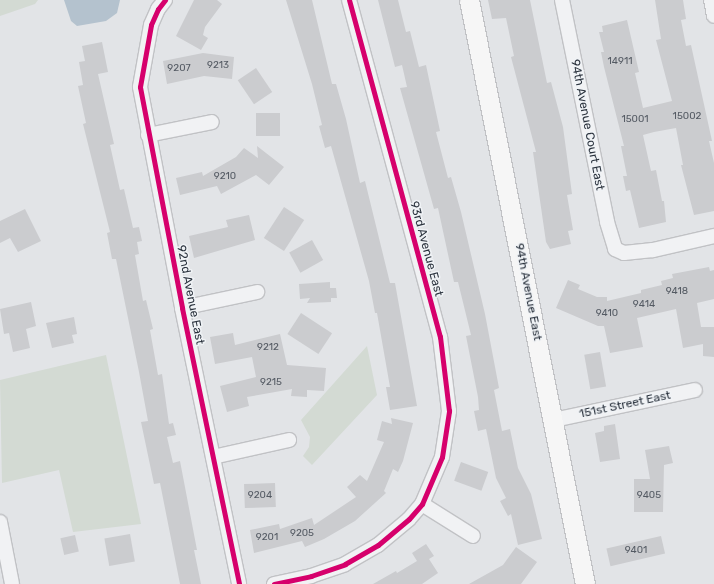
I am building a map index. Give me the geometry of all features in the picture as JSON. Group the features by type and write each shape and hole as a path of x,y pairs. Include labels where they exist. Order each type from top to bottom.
{"main road":[{"name":"94th Avenue East","path":"469,0 554,420 585,584"}],"street":[{"name":"93rd Avenue East","path":"349,0 440,337 448,411 442,457 422,504"},
{"name":"94th Avenue Court East","path":"562,0 607,222 615,249 624,253 653,250 697,242 714,236"},
{"path":"711,0 714,16"},
{"name":"92nd Avenue East","path":"161,5 151,26 140,87 182,308 239,584"},
{"path":"148,135 212,122"},
{"path":"182,308 257,292"},
{"name":"151st Street East","path":"554,420 695,390"},
{"path":"213,457 289,440"},
{"path":"274,584 328,571 361,556 394,533 422,504 473,536"},
{"path":"0,522 12,584"}],"shaded area":[{"path":"0,0 38,0 35,4 0,16"},
{"path":"367,346 377,395 312,465 303,456 309,447 310,437 301,420"},
{"path":"106,355 141,524 73,532 59,470 2,483 0,380"}],"water":[{"path":"64,0 120,0 117,13 106,21 77,26 71,21"}],"building":[{"path":"194,0 217,0 222,4 205,27 203,35 208,38 201,50 176,36"},
{"path":"286,0 312,0 332,84 336,84 346,119 360,183 365,181 390,283 395,283 417,406 390,410 386,387 390,387 377,313 375,313 369,281 331,146 325,148 319,126 322,125 312,84"},
{"path":"378,0 398,0 406,32 410,31 419,67 426,65 440,131 436,132 448,178 451,177 461,212 485,314 499,388 494,390 502,431 510,429 518,468 531,494 542,539 518,545 511,514 508,516 500,501 506,498 496,478 486,429 478,431 474,411 479,410 478,397 466,336 471,335 458,282 454,282 438,208 434,209 400,88 407,87 402,65 395,67"},
{"path":"488,0 530,0 547,83 551,82 563,127 572,194 567,195 573,230 568,231 571,244 550,249 546,242 533,152 536,152 511,57 514,56 506,18 492,19"},
{"path":"655,0 683,0 686,19 681,20 686,46 691,45 712,141 709,141 714,163 714,211 694,215 681,165 683,165 676,128 654,132 643,135 651,171 656,170 662,201 664,201 666,222 639,228 630,190 626,191 623,176 627,176 621,146 624,146 604,67 601,52 604,52 599,32 603,32 602,26 627,20 639,72 635,73 643,108 672,101 656,40 661,39"},
{"path":"102,42 108,72 98,74 114,144 110,145 120,190 124,189 133,228 139,227 142,241 137,242 139,254 135,255 143,301 146,300 153,329 150,330 158,375 162,374 169,424 173,423 176,435 167,437 173,463 180,461 197,550 194,550 201,584 180,584 160,483 154,484 141,422 148,421 139,372 116,259 112,259 107,233 110,232 83,124 86,123 78,86 83,85 79,62 85,61 82,46"},
{"path":"203,53 234,57 232,79 204,76 167,84 163,61"},
{"path":"256,68 272,92 254,104 238,80"},
{"path":"256,113 280,113 280,136 256,136"},
{"path":"257,146 284,167 269,185 256,175 221,194 217,186 180,195 176,178 202,172 203,176 236,157 244,148 258,158"},
{"path":"284,207 304,220 284,251 264,238"},
{"path":"25,209 41,241 18,252 10,238 0,243 0,221"},
{"path":"249,215 255,240 194,258 189,236 228,227 226,220"},
{"path":"312,240 323,260 300,273 289,253"},
{"path":"709,267 710,271 714,270 714,299 697,303 701,327 714,327 714,357 703,356 703,344 683,348 676,309 637,318 643,347 610,353 604,326 598,326 556,308 568,280 580,285 578,289 597,297 607,297 607,301 641,293 641,290 662,285 661,281 673,278 672,274"},
{"path":"330,282 330,288 336,288 337,298 331,298 331,302 307,303 310,298 300,299 299,284"},
{"path":"31,302 36,326 26,329 30,348 13,352 9,333 4,334 0,309"},
{"path":"301,313 332,333 318,354 287,334"},
{"path":"74,317 77,334 72,335 74,343 52,348 46,323"},
{"path":"233,333 235,345 280,334 287,365 326,368 324,391 307,390 307,397 291,396 292,389 247,397 249,406 227,412 220,386 256,377 252,357 215,364 210,337"},
{"path":"600,352 606,386 590,389 584,355"},
{"path":"391,418 413,423 403,461 398,472 393,469 384,491 386,493 355,521 324,539 305,547 302,541 254,553 250,530 279,524 280,529 312,518 314,525 356,497 347,487 360,475 367,481 384,442 377,440 382,421 392,424"},
{"path":"615,424 620,459 600,462 595,433 604,431 604,426"},
{"path":"669,446 673,463 664,465 663,512 634,512 634,479 650,479 645,450"},
{"path":"461,462 488,472 481,491 454,481"},
{"path":"275,483 276,507 245,508 244,484"},
{"path":"130,534 135,562 109,566 104,539"},
{"path":"75,535 79,552 64,555 60,538"},
{"path":"661,536 665,554 610,566 606,549"},
{"path":"426,544 434,556 429,559 438,573 422,584 373,584 396,571 397,573 417,561 412,553"},
{"path":"516,547 537,562 521,584 469,584 503,565"}],"cycle path":[{"path":"165,0 158,9 151,25 140,87 182,308 239,584"},
{"path":"274,584 311,576 345,564 378,545 409,519 422,504 442,457 449,411 440,337 349,0"}]}
